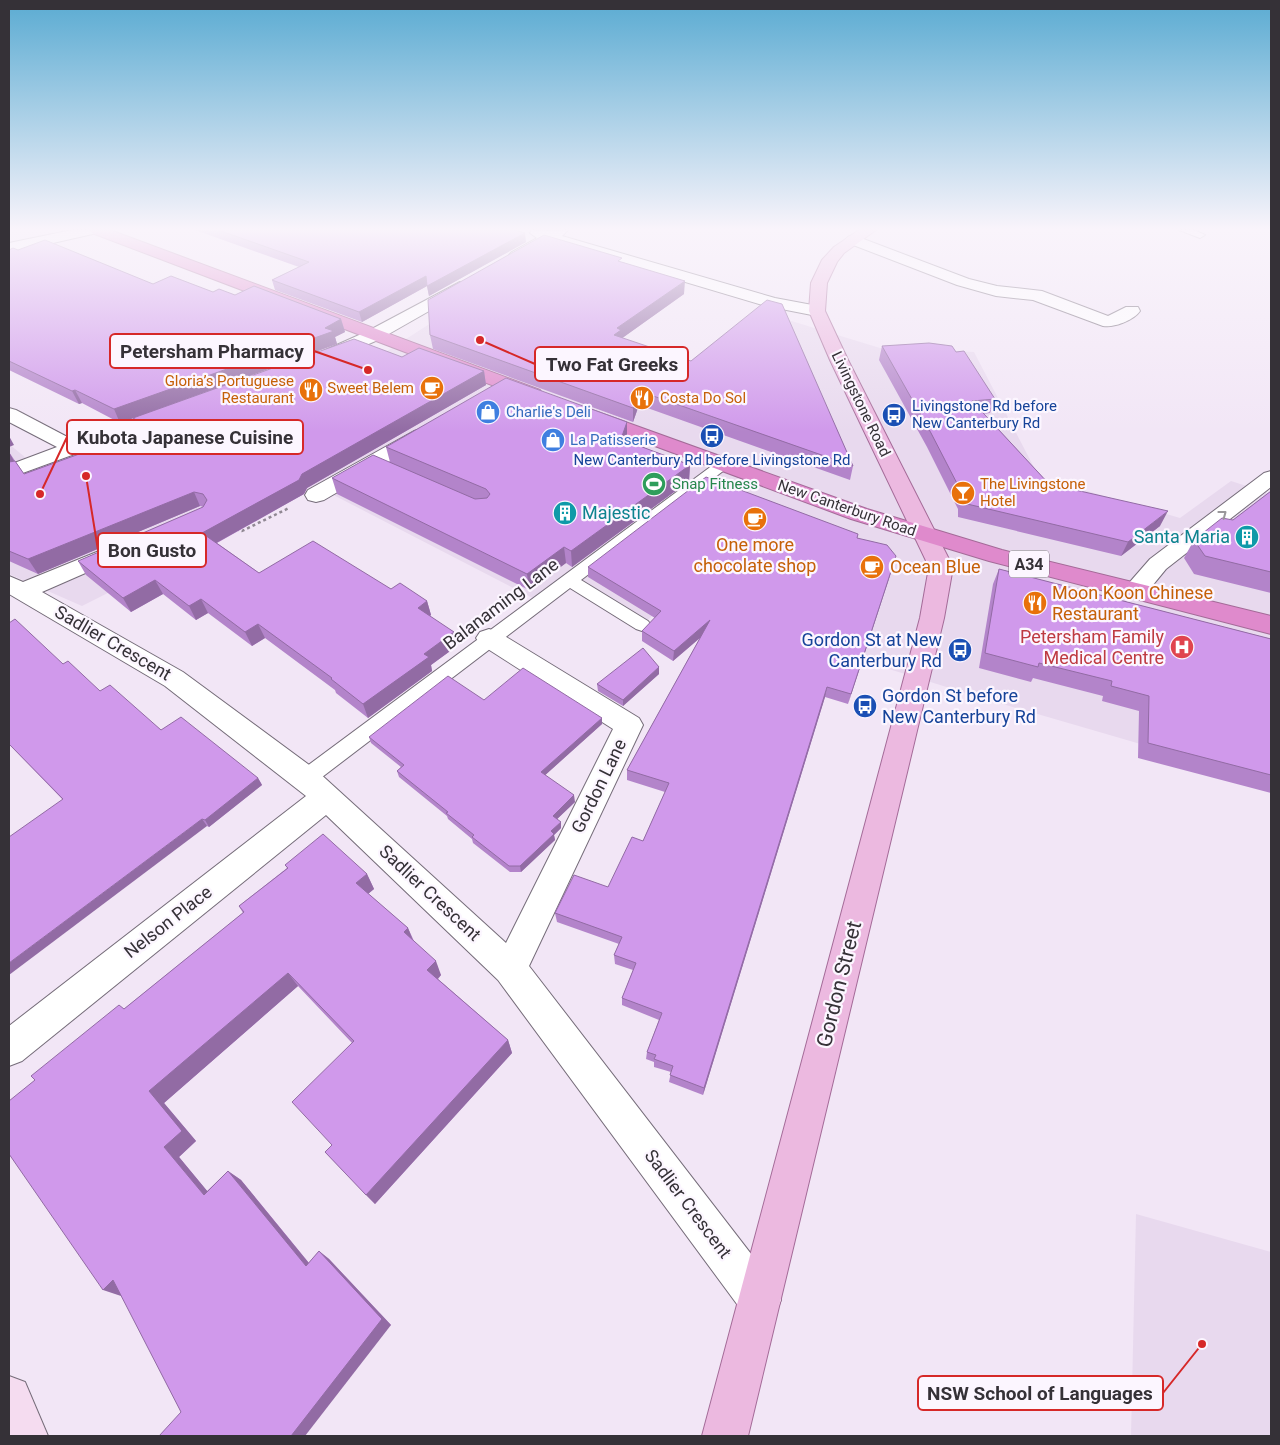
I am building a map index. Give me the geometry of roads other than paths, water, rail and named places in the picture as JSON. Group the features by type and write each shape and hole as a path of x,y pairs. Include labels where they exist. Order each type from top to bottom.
{"highway":[{"path":"275,297 553,402"},
{"name":"New Canterbury Road","path":"572,409 859,514 997,556 1271,625"}],"main road":[{"name":"Livingstone Road","path":"819,297 818,312 839,360 925,534"},
{"name":"Gordon Street","path":"725,1436 932,618 941,567 925,534"}],"street":[{"path":"312,361 346,349 442,297"},
{"path":"758,297 818,312"},
{"path":"1043,297 1109,322 1132,311"},
{"path":"482,398 506,384"},
{"path":"9,472 189,406"},
{"path":"9,414 73,448"},
{"path":"316,495 384,466 441,423"},
{"path":"1134,591 1158,564 1271,478"},
{"path":"13,586 130,545"},
{"name":"Sadlier Crescent","path":"13,586 174,679 316,787 510,969 760,1300"},
{"name":"Gordon Lane","path":"489,638 629,725 510,969"},
{"name":"Nelson Place","path":"9,1048 316,787"},
{"path":"9,1398 25,1436"}],"lane":[{"name":"Balanaming Lane","path":"316,787 489,638 722,464"},
{"path":"568,579 642,625"}],"place":[{"name":"Two Fat Greeks","path":"480,340"},
{"name":"Petersham Pharmacy","path":"368,370"},
{"name":"Sweet Belem","path":"432,388"},
{"name":"Gloria’s Portuguese Restaurant","path":"311,390"},
{"name":"Costa Do Sol","path":"642,398"},
{"name":"Charlie's Deli","path":"488,412"},
{"name":"Livingstone Rd before New Canterbury Rd","path":"894,415"},
{"name":"New Canterbury Rd before Livingstone Rd","path":"712,436"},
{"name":"La Patisserie","path":"553,440"},
{"name":"Bon Gusto","path":"86,476"},
{"name":"Snap Fitness","path":"654,484"},
{"name":"The Livingstone Hotel","path":"963,493"},
{"name":"Kubota Japanese Cuisine","path":"40,494"},
{"name":"Majestic","path":"565,513"},
{"name":"One more chocolate shop","path":"755,519"},
{"name":"Santa Maria","path":"1247,537"},
{"name":"Ocean Blue","path":"872,567"},
{"name":"Moon Koon Chinese Restaurant","path":"1035,603"},
{"name":"Petersham Family Medical Centre","path":"1182,647"},
{"name":"Gordon St at New Canterbury Rd","path":"960,650"},
{"name":"Gordon St before New Canterbury Rd","path":"865,706"},
{"name":"NSW School of Languages","path":"1202,1344"}]}
